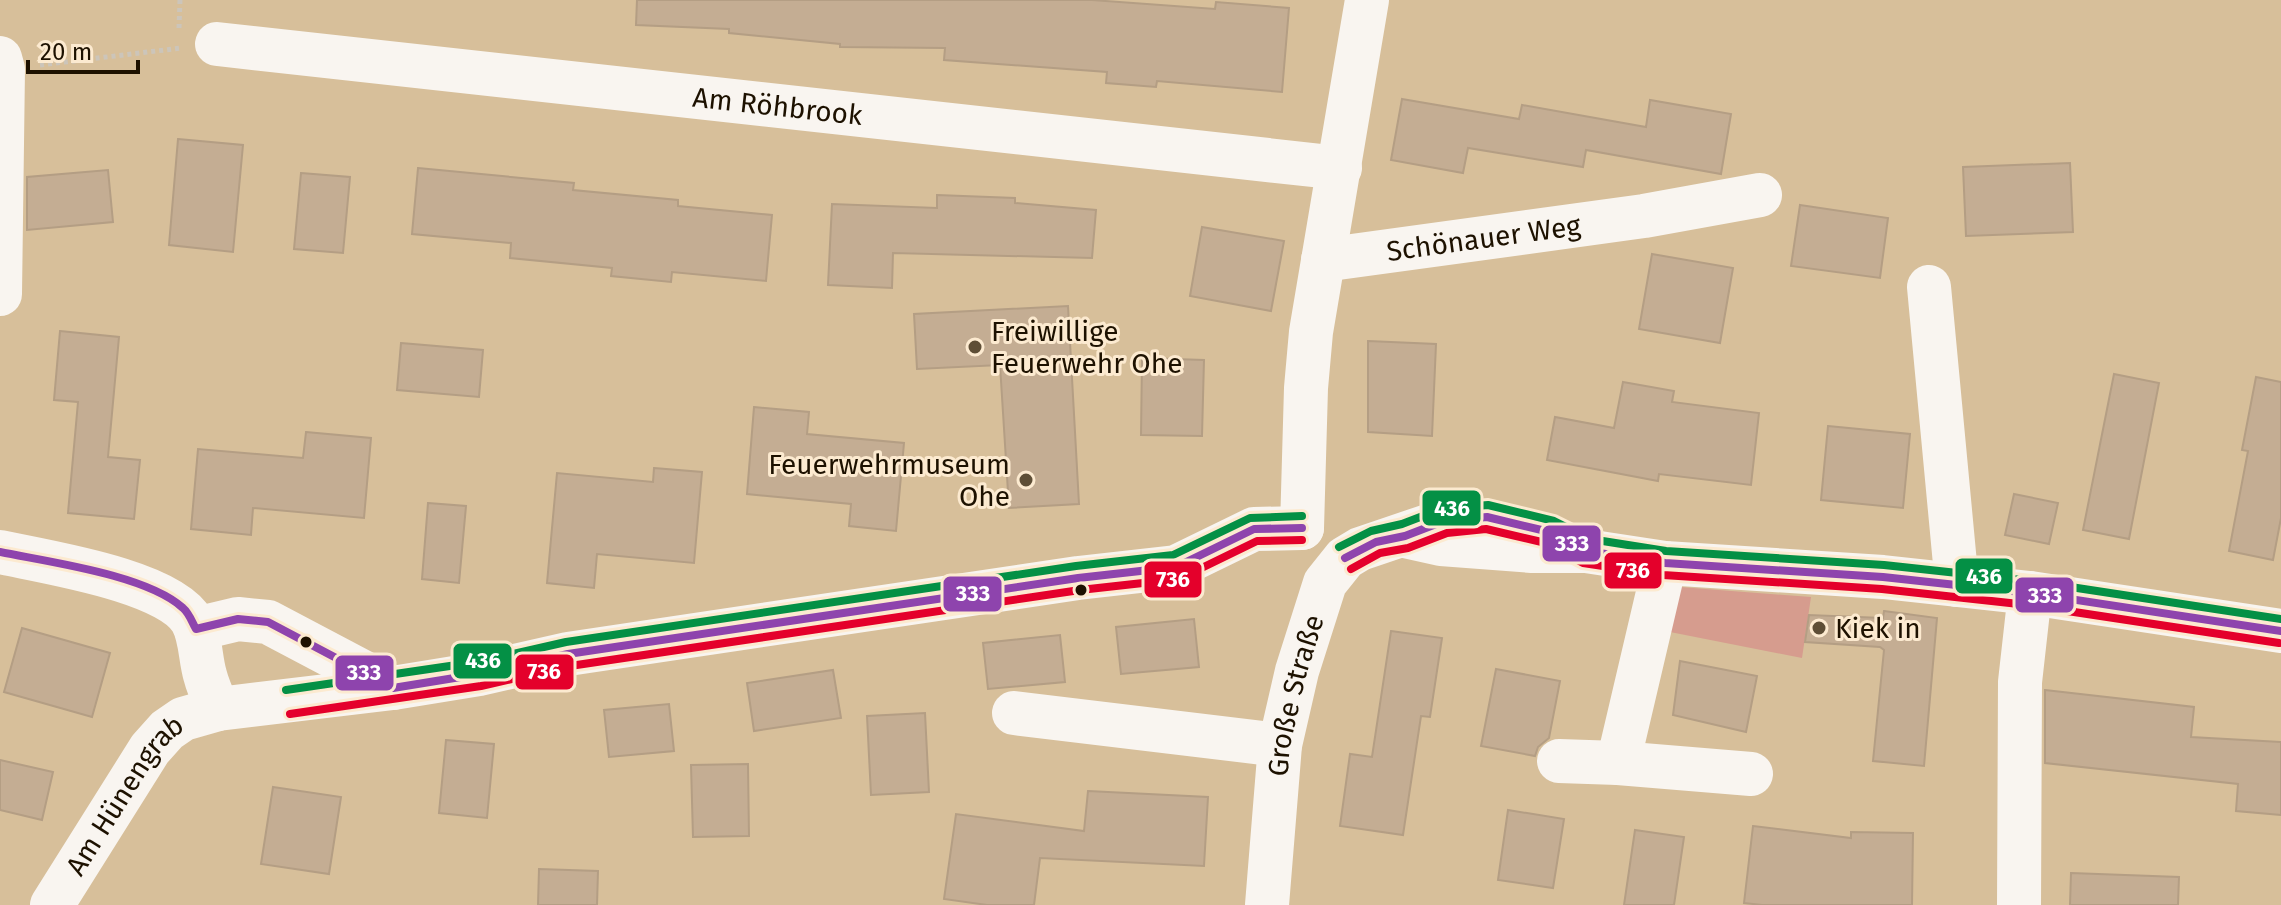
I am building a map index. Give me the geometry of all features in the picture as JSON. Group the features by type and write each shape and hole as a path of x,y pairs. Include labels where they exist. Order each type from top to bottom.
{"street":[{"path":"1345,558 1302,528 1307,374 1311,332 1367,0"},
{"name":"Am Röhbrook","path":"217,44 1340,168"},
{"path":"0,294 2,64"},
{"name":"Schönauer Weg","path":"1323,260 1644,216 1760,195"},
{"path":"1929,287 1957,585"},
{"name":"Am Hünengrab","path":"52,905 150,749 167,730 183,719 218,709 393,688 479,674 568,654 1078,578 1176,567 1254,529 1302,528"},
{"name":"Große Straße","path":"1267,905 1280,745 1289,700 1316,606 1325,583 1345,558 1376,542 1405,536 1441,544 1532,551 1586,551 1665,563 1883,577 2030,593 2281,631"},
{"path":"1,543 132,583 157,592 183,608 196,629 205,677 218,709"},
{"path":"1618,763 1665,563"},
{"path":"2019,905 2020,682 2030,593"},
{"path":"196,629 238,619 268,622 393,688"},
{"path":"1014,713 1280,745"},
{"path":"1559,761 1751,774"}],"path":[{"path":"2,64 217,44"}],"shaded area":[{"path":"1680,587 1811,597 1802,658 1670,632"}],"building":[{"path":"637,0 1092,0 1215,9 1216,2 1289,8 1282,92 1157,81 1156,87 1106,83 1107,72 944,60 945,48 840,47 840,44 729,33 729,29 636,25"},
{"path":"1402,99 1519,119 1522,105 1646,127 1650,100 1731,114 1721,174 1586,150 1583,167 1468,148 1463,173 1391,160"},
{"path":"178,139 243,145 233,252 169,245"},
{"path":"2070,163 2073,232 1966,236 1963,167"},
{"path":"418,168 574,183 573,190 678,200 678,206 772,215 766,281 672,272 671,282 611,276 612,268 510,258 511,243 412,234"},
{"path":"108,170 113,222 27,230 27,177"},
{"path":"301,173 350,177 343,253 294,249"},
{"path":"937,195 1015,198 1015,203 1096,210 1092,258 893,253 892,288 828,285 832,204 937,208"},
{"path":"1800,205 1888,218 1880,278 1791,266"},
{"path":"1202,227 1284,241 1271,311 1190,296"},
{"path":"1652,254 1733,268 1720,343 1639,329"},
{"path":"1068,306 1079,504 1009,508 1000,365 917,369 914,314"},
{"path":"60,331 119,337 108,457 140,460 134,519 68,513 78,402 54,400"},
{"path":"1368,341 1436,344 1432,436 1368,432"},
{"path":"401,343 483,350 479,397 397,390"},
{"path":"1142,358 1204,360 1202,436 1141,435"},
{"path":"2114,374 2159,383 2129,539 2083,530"},
{"path":"2256,377 2281,382 2281,518 2273,560 2229,551 2248,451 2242,450"},
{"path":"1623,382 1674,391 1672,402 1759,413 1751,485 1659,474 1658,481 1547,460 1555,417 1614,428"},
{"path":"754,407 809,412 807,434 904,443 896,531 849,526 851,504 747,494"},
{"path":"1828,426 1910,434 1903,508 1821,500"},
{"path":"306,432 371,438 364,518 253,508 251,535 191,529 198,449 303,458"},
{"path":"654,468 702,472 694,563 597,554 594,588 547,583 557,473 653,482"},
{"path":"2014,494 2058,503 2049,544 2005,535"},
{"path":"428,503 466,506 459,583 422,579"},
{"path":"1884,611 1937,618 1924,766 1873,761 1884,650 1880,647 1805,642 1809,615 1883,618"},
{"path":"1194,619 1199,667 1121,674 1116,627"},
{"path":"22,628 110,653 92,717 4,692"},
{"path":"1391,631 1442,638 1430,717 1421,716 1403,835 1340,826 1350,754 1372,757"},
{"path":"1060,635 1065,682 988,689 983,643"},
{"path":"1680,661 1757,676 1746,732 1673,715"},
{"path":"1496,669 1560,681 1549,738 1538,747 1535,756 1481,746"},
{"path":"833,670 841,718 754,731 747,683"},
{"path":"2045,690 2194,707 2191,737 2281,742 2281,815 2236,811 2238,784 2045,763"},
{"path":"669,704 674,751 609,757 604,710"},
{"path":"925,713 929,792 871,795 867,716"},
{"path":"446,740 494,744 487,818 439,813"},
{"path":"0,760 53,772 42,820 0,810"},
{"path":"748,764 749,836 693,837 691,765"},
{"path":"273,787 341,797 329,874 261,864"},
{"path":"1088,791 1208,797 1204,866 1040,858 1034,905 987,905 944,899 956,814 1084,831"},
{"path":"1508,810 1564,819 1553,888 1498,880"},
{"path":"1753,826 1851,838 1851,832 1913,833 1912,905 1744,903"},
{"path":"1635,830 1684,837 1674,905 1624,905"},
{"path":"539,869 598,871 597,905 538,905"},
{"path":"2071,873 2179,877 2178,905 2070,905"}],"transit line":[{"name":"436","path":"1339,547 1371,531 1402,524 1441,509 1488,505 1554,521 1590,539 1666,551 1884,565 2031,581 2281,619"},
{"name":"436","path":"286,690 477,662 566,642 1076,566 1173,555 1250,518 1302,516"},
{"name":"333","path":"1345,558 1376,542 1405,536 1444,521 1487,517 1550,532 1586,551 1665,563 1883,577 2030,593 2281,631"},
{"name":"333","path":"0,552 96,571 146,587 183,608 196,629 238,619 268,622 393,688 479,674 568,654 1078,578 1176,567 1254,529 1302,528"},
{"name":"736","path":"1351,569 1380,553 1408,548 1447,533 1486,529 1546,543 1583,563 1663,575 1882,589 2028,605 2279,643"},
{"name":"736","path":"290,714 481,686 570,666 1080,590 1179,579 1257,541 1302,540"}],"place":[{"name":"Freiwillige Feuerwehr Ohe","path":"975,347"},
{"name":"Feuerwehrmuseum Ohe","path":"1026,480"},
{"name":"Kiek in","path":"1819,628"}]}
